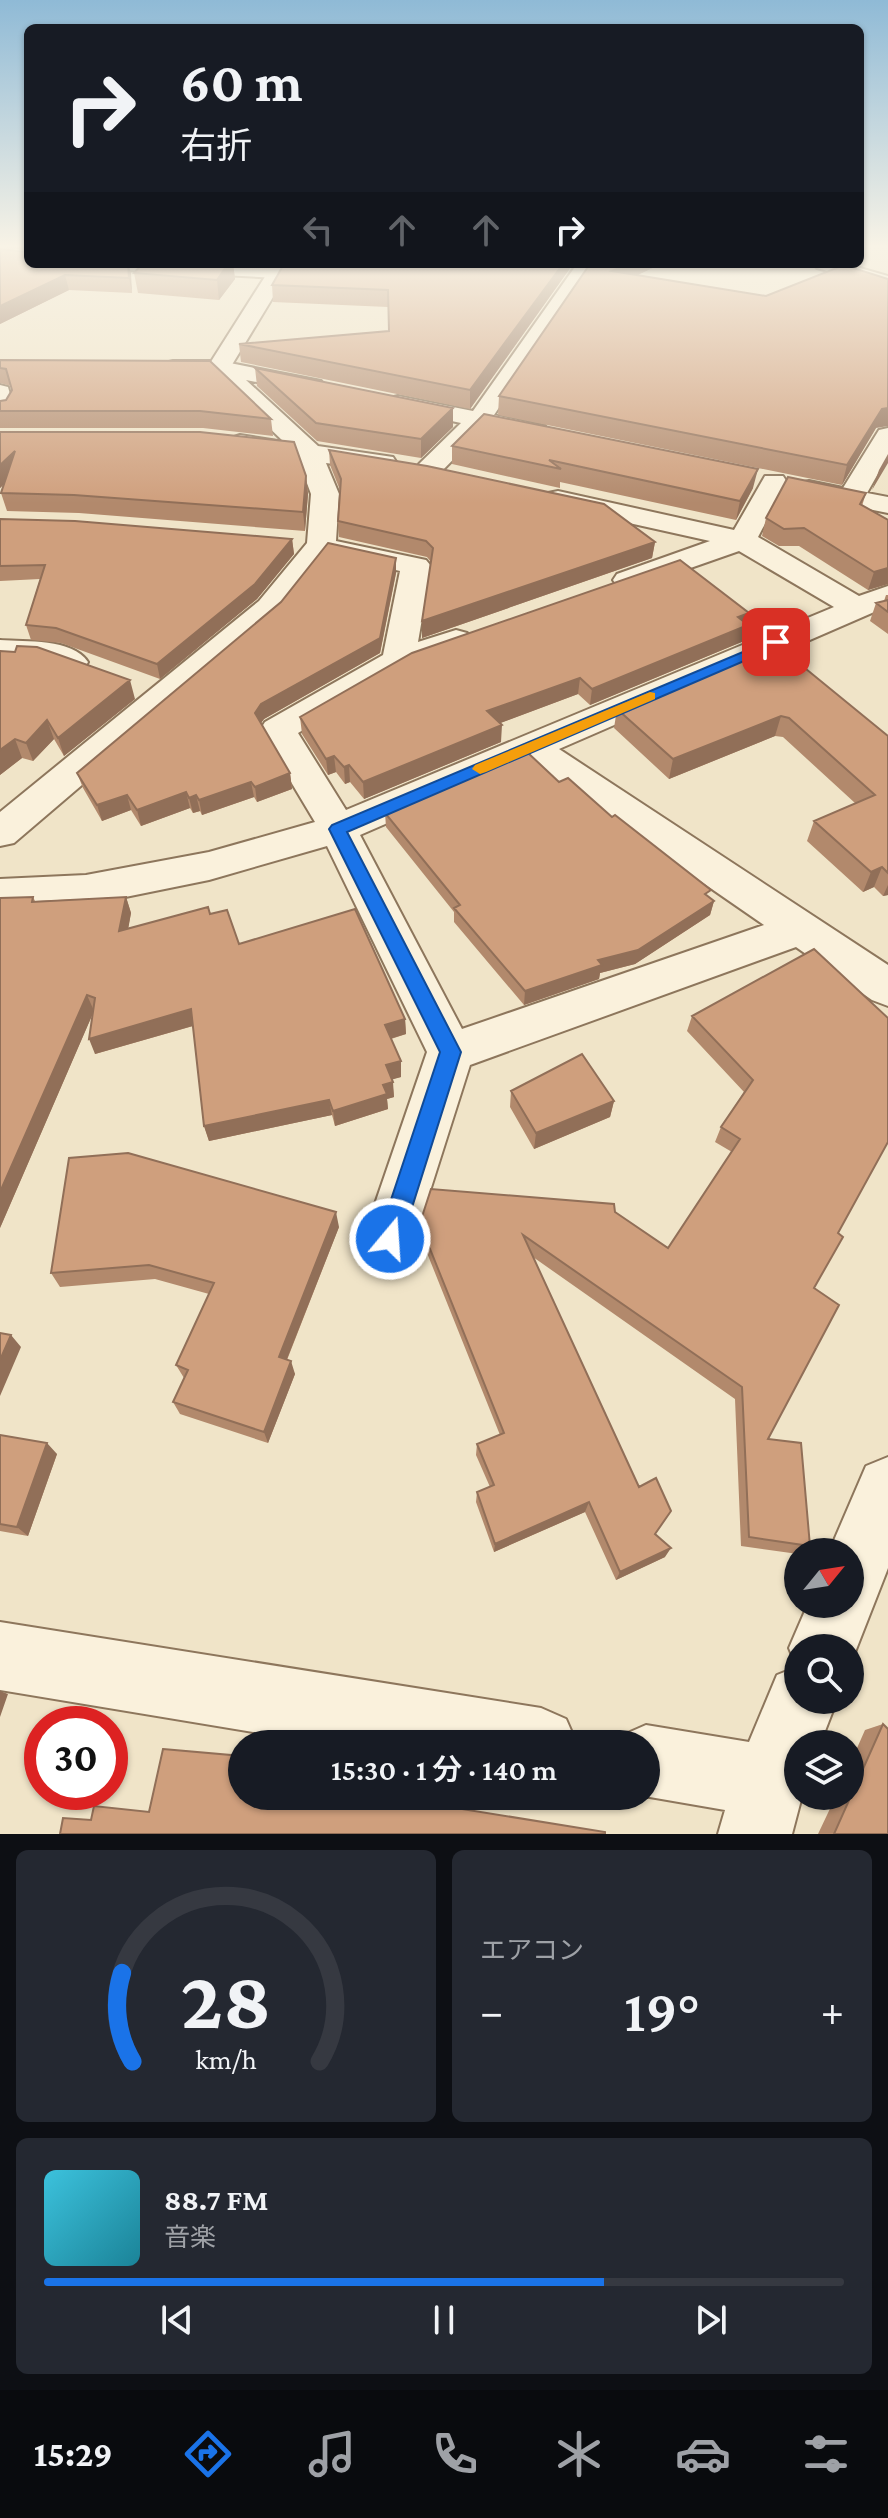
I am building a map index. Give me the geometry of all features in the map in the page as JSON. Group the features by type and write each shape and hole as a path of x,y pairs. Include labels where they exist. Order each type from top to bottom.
{"street":[{"path":"219,368 241,332"},
{"path":"428,470 479,419 540,332"},
{"path":"156,368 219,368 341,392"},
{"path":"0,833 135,684 270,608 306,543 325,494 308,450 219,368"},
{"path":"0,392 0,410"},
{"path":"372,398 557,436"},
{"path":"850,498 888,435"},
{"path":"218,441 308,450 458,477"},
{"path":"742,540 758,478 888,505"},
{"path":"533,494 742,540 873,601"},
{"path":"593,592 742,540"},
{"path":"306,543 416,566 399,660"},
{"path":"0,894 86,890 209,866 338,829 873,601"},
{"path":"390,1239 450,1052 338,829 278,730 399,660 488,629"},
{"path":"0,650 48,653 135,684"},
{"path":"531,747 888,988"},
{"path":"450,1052 801,929"},
{"path":"864,1547 888,1488"},
{"path":"0,1656 455,1730"},
{"path":"660,1767 762,1808 797,1714"}],"building":[{"path":"382,332 513,332 470,390 239,344"},
{"path":"543,332 888,332 888,408 882,409 847,465 499,396"},
{"path":"0,360 210,361 271,419 200,411 0,411 0,401 6,400 12,390 6,369 0,368"},
{"path":"255,368 453,408 421,439 316,423"},
{"path":"484,414 758,469 740,501 549,460 561,469 452,446"},
{"path":"0,432 200,432 294,442 306,476 303,512 74,495 1,493 15,451 0,465"},
{"path":"329,450 427,466 604,504 655,542 422,621 433,548 426,541 338,521 341,479"},
{"path":"788,477 866,493 860,504 888,520 888,568 874,572 804,528 784,529 766,518"},
{"path":"0,519 75,521 292,539 255,584 157,664 56,628 26,625 45,565 0,566"},
{"path":"328,543 396,558 380,638 261,704 255,713 290,773 255,787 251,782 199,800 196,795 189,798 186,792 137,810 127,795 97,805 77,773 281,602"},
{"path":"680,560 749,613 738,617 748,625 592,689 580,678 487,711 502,725 363,782 349,765 344,767 334,756 326,759 300,717 412,653"},
{"path":"888,600 888,612 876,603"},
{"path":"773,642 888,736 888,873 882,867 871,872 814,821 875,795 789,718 781,716 673,759 617,709"},
{"path":"17,646 37,647 130,680 58,738 47,720 26,743 15,739 0,750 0,651 15,652"},
{"path":"527,752 559,782 568,778 612,817 615,815 711,890 705,894 714,901 638,950 598,960 602,965 525,991 454,908 460,905 385,813"},
{"path":"33,897 32,902 126,897 119,931 208,907 210,914 227,910 239,944 355,909 405,1019 385,1025 401,1061 386,1065 393,1082 383,1085 387,1094 333,1111 329,1100 204,1126 191,1009 89,1039 95,998 87,995 0,1192 0,898"},
{"path":"814,949 888,1018 888,1142 838,1233 843,1237 814,1288 839,1305 768,1439 801,1443 809,1538 784,1538 784,1542 749,1537 742,1387 523,1235 639,1487 656,1478 671,1511 655,1534 671,1548 620,1572 589,1502 495,1544 477,1492 494,1485 477,1444 504,1433 422,1229 418,1229 431,1189 614,1204 615,1212 668,1248 740,1139 721,1127 753,1080 692,1016"},
{"path":"582,1054 614,1101 536,1133 511,1091"},
{"path":"128,1153 336,1212 279,1357 291,1361 264,1432 173,1402 188,1370 176,1365 214,1283 149,1265 51,1273 69,1158"},
{"path":"0,1333 11,1335 0,1360"},
{"path":"0,1435 47,1443 17,1527 0,1524"},
{"path":"883,1724 888,1729 888,1834 834,1834 845,1810 864,1810 864,1767"},
{"path":"163,1749 228,1755 228,1810 468,1810 605,1834 60,1834 63,1818 91,1820 93,1810 149,1812"}],"slow traffic":[{"path":"480,769 650,696"}],"route":[{"path":"390,1239 450,1052 338,829 776,642"}]}
